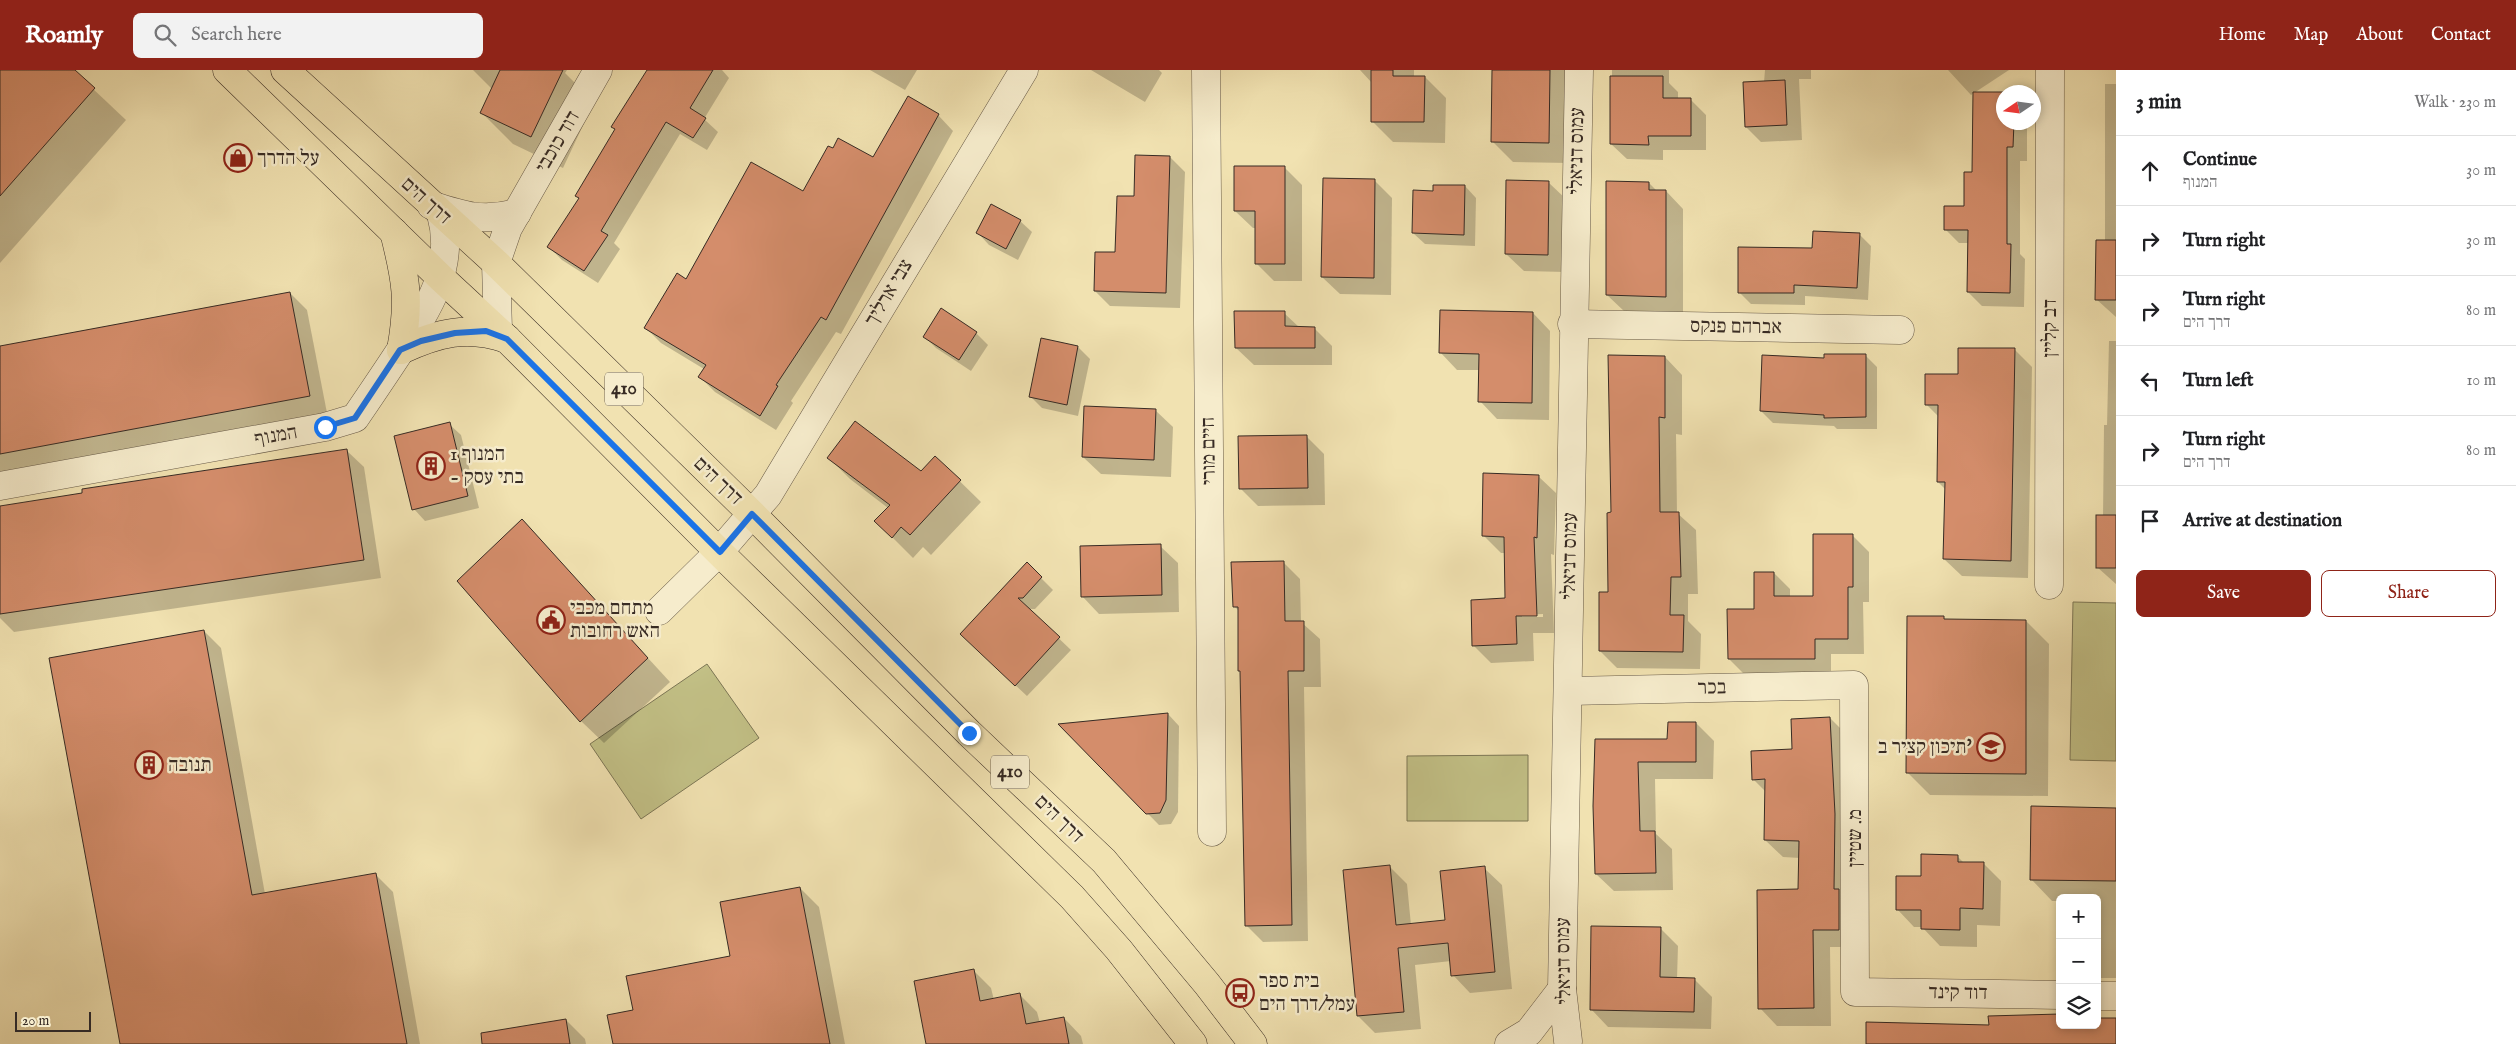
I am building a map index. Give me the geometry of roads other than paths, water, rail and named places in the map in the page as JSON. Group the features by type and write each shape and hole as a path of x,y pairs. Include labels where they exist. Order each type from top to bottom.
{"main road":[{"name":"410","path":"227,70 502,335 1072,897 1119,950 1193,1044"},
{"name":"דרך הים","path":"284,70 496,264 752,514 969,733 1104,861 1207,984 1253,1044"},
{"path":"394,232 406,286 408,310 400,350"},
{"path":"400,350 421,341 455,333 486,331 502,335"}],"street":[{"name":"דוד כוכבי","path":"502,335 496,264 508,228 598,70"},
{"name":"צבי ארליך","path":"659,611 720,552 768,495 1024,70"},
{"name":"חיים מורי","path":"1206,70 1212,832"},
{"name":"עמוס דניאלי","path":"1572,1043 1562,989 1569,691 1572,324 1579,70"},
{"name":"דב קליין","path":"2049,586 2050,70"},
{"path":"436,210 481,219 517,213"},
{"name":"המנוף","path":"0,486 325,427 355,418 429,308 441,278 446,257 445,229 436,210"},
{"name":"אברהם פנקס","path":"1572,324 1900,330"},
{"name":"בכר","path":"1569,691 1854,685"},
{"name":"מ. שטיין","path":"1854,685 1855,992"},
{"path":"1510,1044 1529,1032 1562,989"},
{"name":"דוד קינד","path":"1855,992 2056,995"},
{"path":"2101,996 2116,996"},
{"path":"1517,1044 1551,1039 1572,1043"}],"place":[{"name":"על הדרך","path":"238,158"},
{"name":"המנוף 1 - בתי עסק","path":"431,466"},
{"name":"מתחם מכבי האש רחובות","path":"551,620"},
{"name":"תיכון קציר ב'","path":"1991,747"},
{"name":"תנובה","path":"149,765"},
{"name":"בית ספר עמל/דרך הים","path":"1240,993"}]}
